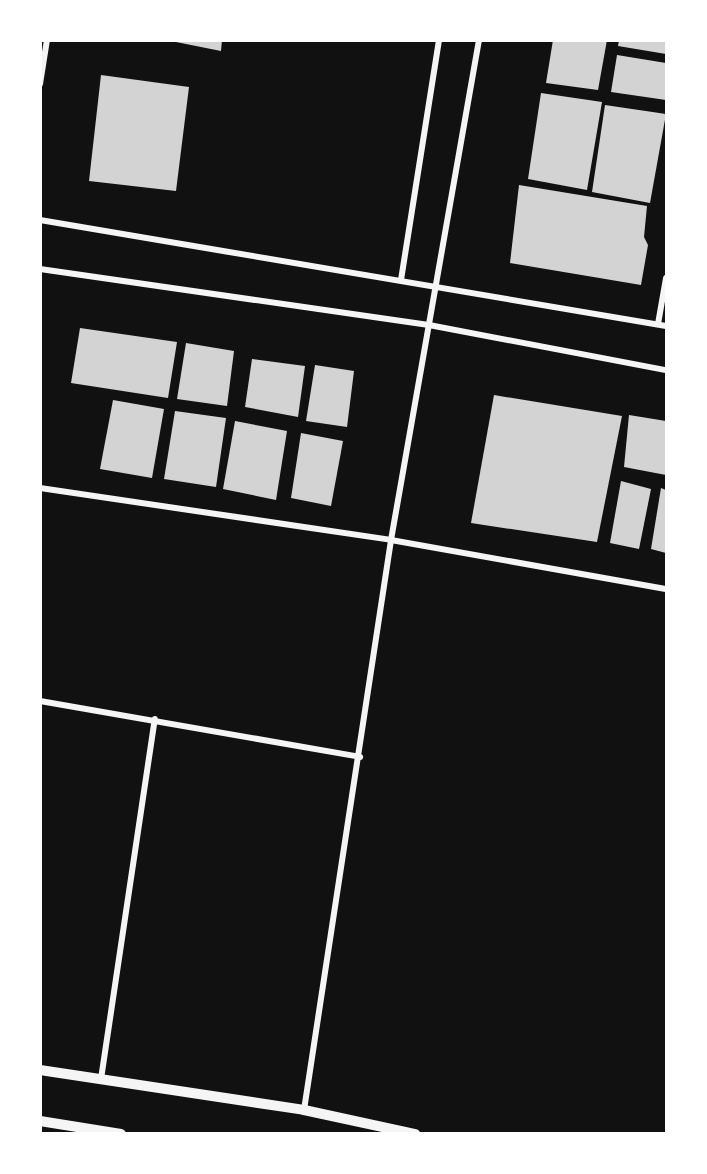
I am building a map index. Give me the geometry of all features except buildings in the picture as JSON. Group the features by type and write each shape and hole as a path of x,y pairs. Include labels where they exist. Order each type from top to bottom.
{"street":[{"path":"40,84 47,40"},
{"path":"401,280 439,40"},
{"path":"304,1110 392,540 478,40"},
{"path":"40,220 666,326"},
{"path":"40,269 429,325 666,370"},
{"path":"658,324 666,278"},
{"path":"40,488 392,540 666,589"},
{"path":"40,701 155,719 360,757"},
{"path":"100,1079 155,719"},
{"path":"40,1070 304,1110 415,1134"},
{"path":"40,1121 121,1134"}]}
